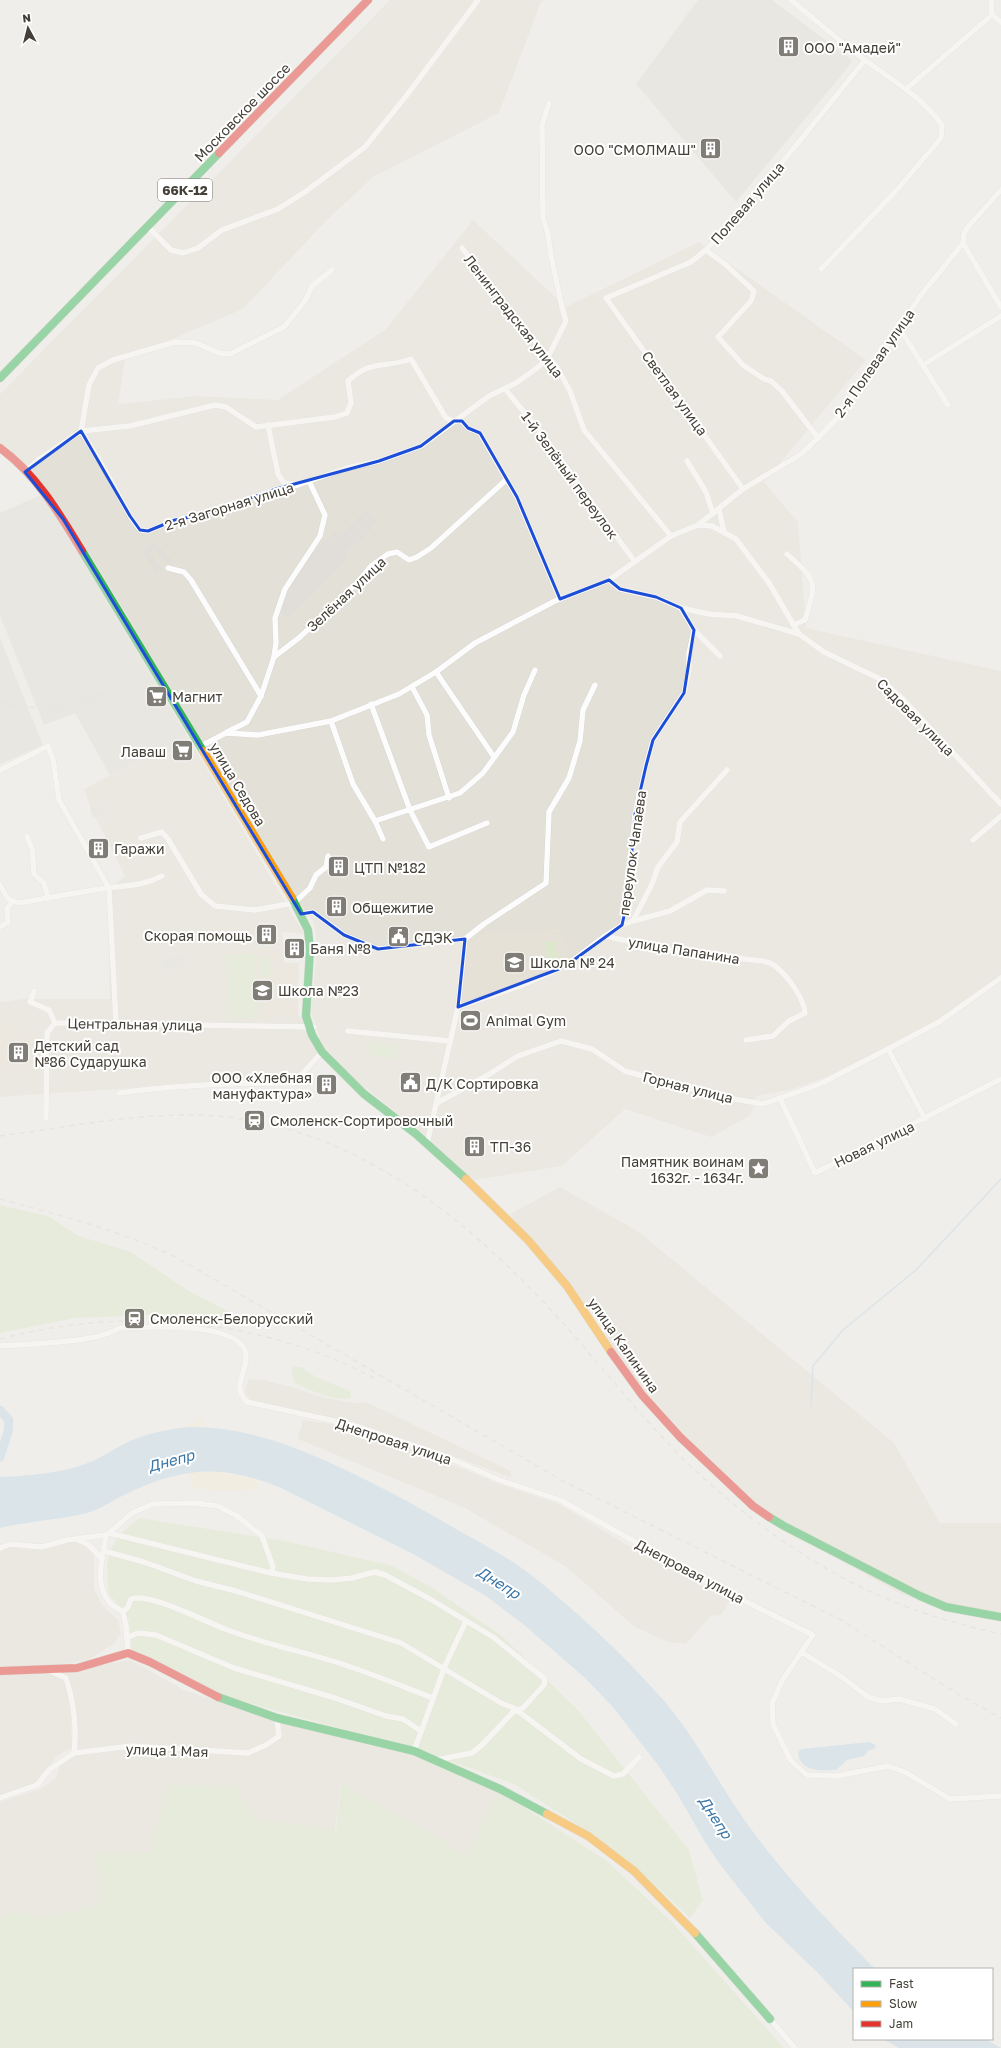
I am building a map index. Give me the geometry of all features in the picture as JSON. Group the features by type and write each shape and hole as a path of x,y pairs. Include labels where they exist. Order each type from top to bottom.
{"street":[{"name":"Московское шоссе","path":"0,378 368,0"},
{"path":"148,227 171,250 183,253 198,248 222,230 278,209 305,192 365,147 407,95 478,0"},
{"path":"791,0 865,60 906,89 931,111 942,125 941,138 896,191 821,268"},
{"path":"906,89 984,24 992,15 991,0"},
{"path":"992,15 1001,22"},
{"name":"Полевая улица","path":"818,438 782,391 771,381 764,379 743,365 718,337 751,300 754,290 726,265 706,250 784,159 865,60"},
{"name":"2-я Загорная улица","path":"81,431 106,470 130,516 140,530 148,531 175,520 206,514 276,490 298,485 347,468 379,461 421,446 489,396 505,389 537,368 548,357 562,333 566,321 543,218 542,125 549,103"},
{"name":"2-я Полевая улица","path":"226,733 258,735 331,721 399,694 436,672 475,642 560,599 609,580 671,536 698,524 719,510 743,489 800,455 841,414 921,296 963,243 964,234 967,228 1001,190"},
{"path":"963,243 1001,307"},
{"name":"Ленинградская улица","path":"462,248 519,323 557,367 570,391 584,430 671,536"},
{"name":"Светлая улица","path":"706,250 691,262 606,298 743,489"},
{"path":"81,431 89,384 98,368 113,360 175,342 196,343 219,353 230,354 284,327 305,301 312,286 332,270"},
{"path":"923,365 1001,316"},
{"path":"900,329 948,405"},
{"path":"25,472 38,460 81,431 130,426 215,405 226,407 256,427 335,417 347,413 351,403 348,381 359,371 370,366 402,362 411,359 446,418 454,421 462,421 468,428 480,433 517,497 560,599"},
{"name":"1-й Зелёный переулок","path":"505,389 543,435 635,562"},
{"path":"268,425 278,474 284,483 298,485"},
{"name":"улица Седова","path":"0,448 44,493 63,519 301,914 308,930 310,950 306,1016 312,1027 312,1035 322,1052 338,1070 364,1094 416,1134"},
{"path":"687,461 706,492 713,514"},
{"name":"Зелёная улица","path":"274,657 300,637 357,583 371,566 388,554 397,552 409,560 417,557 431,548 507,480"},
{"name":"2-я Загорная улица","path":"274,657 276,642 275,618 286,589 320,536 325,515 309,481"},
{"path":"719,510 724,532"},
{"name":"Садовая улица","path":"698,524 712,526 736,539 769,583 799,634"},
{"path":"787,554 810,575 814,590 805,620 793,625"},
{"path":"168,568 184,572 191,580 260,696"},
{"name":"Садовая улица","path":"609,580 620,589 656,596 681,608 709,614 737,616 799,634 824,652 880,679 900,696 1001,804"},
{"path":"681,608 694,630 720,656"},
{"name":"переулок Чапаева","path":"605,936 622,925 628,898 635,814 646,766 653,740 684,693 689,670 689,653 694,630"},
{"path":"201,746 247,722 260,696 274,657"},
{"path":"375,821 449,798 460,793 483,774 513,732 524,695 535,670"},
{"path":"436,672 494,757"},
{"path":"301,914 313,912 344,935 378,949 465,939 484,924 546,882 550,812 569,778 580,740 583,710 595,685"},
{"path":"412,686 427,715 429,735 449,798"},
{"path":"372,704 410,810 429,847 487,824"},
{"path":"331,721 353,784 375,821 383,838"},
{"path":"0,770 48,746 53,759 59,800 109,888 116,1024"},
{"path":"633,921 652,884 658,867 677,842 680,822 727,770"},
{"path":"973,840 1001,816"},
{"path":"141,838 162,832 168,839 202,894 215,906 255,910 294,903 310,888 316,875 326,867 328,856"},
{"path":"27,836 32,849 34,874 44,882 48,898"},
{"path":"0,885 8,899 19,903 148,883 162,876"},
{"path":"622,925 670,911 707,890 724,891"},
{"path":"0,927 8,922 7,908 13,901"},
{"path":"458,1007 520,986 564,967 605,936"},
{"name":"улица Папанина","path":"605,936 677,952 763,961 774,964 805,1006 805,1013 789,1021 774,1036 746,1040"},
{"path":"427,1144 458,1007 465,939"},
{"name":"Горная улица","path":"437,1103 488,1075 518,1056 561,1041 592,1049 625,1071 717,1096 763,1104 781,1100 820,1084 939,1022 1001,978"},
{"path":"34,991 30,1002 49,1010 56,1023"},
{"name":"Центральная улица","path":"46,1118 47,1033 56,1023 312,1027"},
{"path":"348,1031 450,1041"},
{"path":"888,1049 925,1119"},
{"path":"119,1093 154,1088 225,1083 294,1083 322,1052"},
{"name":"Новая улица","path":"781,1100 815,1173 925,1119 1001,1079"},
{"name":"улица Калинина","path":"416,1134 473,1186 528,1240 567,1286 599,1336 642,1395 680,1437 753,1506 784,1526 920,1596 946,1607 1001,1617"},
{"name":"Днепровая улица","path":"0,1346 46,1344 112,1333 119,1328 175,1327 215,1330 234,1340 246,1351 246,1358 239,1385 242,1397 247,1402 353,1425 442,1455 502,1481 560,1500 718,1588 813,1635 801,1652"},
{"path":"128,1653 126,1626 122,1612 109,1603 100,1582 102,1559 108,1534 132,1513 153,1504 195,1503 218,1506 237,1516 262,1536 273,1567 271,1573"},
{"path":"0,1548 11,1544 41,1547 108,1534 271,1573 307,1579 332,1580 352,1578 375,1572 385,1575 430,1598 466,1622 493,1637 545,1679 544,1685 523,1708 513,1712 482,1745 472,1753 436,1760"},
{"path":"76,1539 88,1544 102,1559"},
{"path":"104,1551 144,1562 196,1581 236,1591 401,1643 501,1703 517,1710 581,1759 614,1776 623,1774 639,1757"},
{"path":"122,1612 128,1607 131,1599 137,1597 150,1600 204,1619 225,1629 345,1665 433,1698"},
{"path":"414,1751 444,1669 466,1622"},
{"path":"126,1638 138,1633 156,1635 234,1668 403,1720 421,1731"},
{"path":"956,1724 935,1709 899,1699 882,1701 868,1697 842,1677 801,1652 783,1679 772,1703 773,1724 791,1761 807,1775 837,1776 888,1766 905,1772 950,1798 1001,1796"},
{"path":"0,1672 77,1668 128,1653 150,1662 212,1695 277,1718 414,1751 500,1789 588,1836 634,1871 684,1921 795,2048"},
{"path":"47,1670 66,1678 73,1701 76,1734 74,1753"},
{"name":"улица 1 Мая","path":"0,1798 37,1785 49,1770 74,1753 131,1746 248,1753 266,1745 279,1736 277,1718"}],"highlighted area":[{"path":"454,421 462,421 468,428 480,433 517,497 560,599 609,580 620,589 656,597 681,608 694,630 684,693 653,740 646,766 635,814 628,898 622,925 564,967 458,1007 465,939 378,949 344,935 313,912 301,914 63,519 25,472 81,431 130,516 140,530 148,531 175,520 206,514 276,489 379,461 421,446"}],"shaded area":[{"path":"390,0 544,0 541,2 499,113 373,177 326,221 243,309 125,359 118,404 197,396 278,400 386,329 473,220 566,307 699,242 866,360 764,482 798,522 806,628 1001,671 1001,975 948,1015 832,1075 790,1090 756,1096 751,1115 711,1137 625,1109 562,1166 474,1180 420,1131 358,1082 323,1045 311,1013 317,947 314,923 304,910 97,566 53,497 8,448 0,445 0,394","holes":["562,930 467,945 511,932 518,933"]},
{"path":"698,0 772,0 852,60 849,66 736,202 636,84"},
{"path":"43,494 187,735 110,775 75,713 44,725 0,616 0,513"},
{"path":"366,510 375,519 380,518 359,542 349,547 346,559 289,618 275,608 288,580 321,545 336,532 341,535"},
{"path":"154,542 173,561 170,565 154,549 150,553 162,569 156,573 142,552"},
{"path":"0,638 43,745 0,764"},
{"path":"187,735 304,934 282,932 284,947 225,952 298,1016 304,1018 319,1058 292,1077 0,1097 0,1002 24,999 110,999 107,891 125,876 91,809 84,789"},
{"path":"101,805 105,814 93,818 90,809"},
{"path":"312,917 331,930 324,944"},
{"name":"Школа № 24","path":"562,930 569,958 562,966 512,986 461,1002 467,945 487,933"},
{"name":"Школа №23","path":"284,947 284,963 299,963 298,1016 227,1019 225,952"},
{"path":"184,957 184,968 162,969 161,958"},
{"path":"0,1025 13,1025 21,1037 32,1037 41,1033 41,1068 0,1068"},
{"path":"560,1187 639,1232 894,1443 940,1523 1001,1523 1001,1622 953,1612 901,1594 785,1530 640,1397 599,1321 510,1214"},
{"path":"249,1379 264,1380 292,1387 325,1398 355,1403 366,1402 511,1471 511,1478 449,1454 356,1423 251,1400 245,1392"},
{"path":"303,1420 351,1427 438,1459 502,1485 559,1504 629,1546 730,1600 721,1615 711,1616 686,1644 668,1642 635,1627 565,1566 463,1507 298,1439"},
{"path":"77,1541 94,1554 94,1589 102,1605 118,1620 121,1634 112,1645 88,1660 56,1665 0,1668 0,1552 9,1547 33,1549"},
{"path":"131,1660 184,1690 276,1722 402,1750 499,1791 468,1856 341,1783 335,1830 253,1819 150,1852 103,1904 45,1918 13,1911 0,1920 0,1802 40,1789 56,1778 60,1764 78,1753 76,1716 68,1678 54,1672"},
{"path":"51,1674 64,1681 70,1700 72,1748 55,1757 41,1783 0,1796 0,1675"}],"green space":[{"path":"555,941 558,960 548,962 544,942"},
{"path":"255,953 258,1017 229,1019 226,955"},
{"path":"270,957 271,977 259,978 258,958"},
{"path":"371,1041 397,1044 396,1059 369,1055"},
{"path":"0,1205 48,1216 79,1236 131,1252 189,1291 245,1320 162,1315 75,1318 0,1333"},
{"path":"293,1367 301,1367 316,1377 350,1391 351,1397 339,1399 331,1397 295,1383 291,1372"},
{"path":"139,1518 285,1541 393,1566 434,1589 502,1636 578,1710 689,1850 703,1900 690,1918 652,1882 579,1826 514,1784 422,1751 227,1697 132,1650 129,1619 108,1593 107,1564 111,1549 119,1535"},
{"path":"341,1783 468,1856 499,1791 607,1861 671,1921 784,2048 0,2048 0,1920 13,1911 45,1918 103,1904 95,1853 150,1852 169,1785 236,1786 253,1819 336,1830"}],"sand":[{"path":"200,1417 204,1417 203,1427 187,1427 188,1423 195,1424"},
{"path":"213,1471 257,1479 259,1489 226,1491 192,1488 189,1472"}],"water":[{"name":"Днепр","path":"187,1427 236,1431 283,1444 305,1452 350,1472 404,1499 509,1560 545,1586 616,1650 665,1702 689,1733 742,1817 782,1869 874,1968 853,1968 853,2011 818,1973 765,1922 719,1863 658,1765 612,1706 585,1678 523,1624 486,1596 415,1555 279,1487 258,1480 220,1472 202,1472 165,1478 121,1496 87,1513 0,1528 0,1477 34,1475 80,1466 142,1436"},
{"path":"869,1742 874,1744 876,1748 868,1751 864,1756 847,1760 836,1770 812,1769 807,1767 799,1759 798,1752 802,1749"},
{"path":"885,2040 987,2040 1001,2048 899,2048"}],"waterway":[{"path":"811,1406 813,1366 843,1330 916,1270 1001,1179"},
{"path":"0,1410 9,1420 8,1432 0,1457"}],"railway":[{"path":"0,703 39,708 60,706 91,698 110,691"},
{"path":"0,1136 130,1118 194,1115 227,1117 259,1122 304,1134 346,1151 387,1172 425,1198 462,1226 497,1256 561,1321 644,1417 678,1453 696,1471 742,1511 766,1529 817,1563 871,1592 924,1613 1001,1634"},
{"path":"0,1199 110,1231 174,1256 563,1481 841,1620 956,1693 1001,1718"},
{"path":"0,1339 47,1329 95,1323 143,1321 191,1324 238,1331 285,1342 330,1358 374,1378"}],"traffic: fast":[{"path":"0,378 219,153"},
{"path":"82,551 203,751"},
{"path":"292,898 308,930 310,950 306,1016 312,1035 322,1052 364,1094 416,1134 466,1179"},
{"path":"769,1517 920,1596 946,1607 1001,1617"},
{"path":"218,1697 277,1718 414,1751 500,1789 547,1814"},
{"path":"695,1933 770,2019"}],"traffic: slow":[{"path":"203,751 292,898"},
{"path":"466,1179 528,1240 567,1286 611,1352"},
{"path":"547,1814 588,1836 634,1871 695,1933"}],"traffic: jam":[{"path":"219,153 368,0"},
{"path":"0,448 13,458 36,482 65,523 82,551"},
{"path":"611,1352 642,1395 680,1437 753,1506 769,1517"},
{"path":"0,1671 77,1668 128,1653 150,1662 218,1697"}],"place":[{"name":"ООО \"Амадей\"","path":"789,47"},
{"name":"ООО \"СМОЛМАШ\"","path":"711,149"},
{"name":"Магнит","path":"156,696"},
{"name":"Лаваш","path":"182,751"},
{"name":"Гаражи","path":"99,848"},
{"name":"ЦТП №182","path":"339,867"},
{"name":"Общежитие","path":"337,907"},
{"name":"Скорая помощь","path":"267,935"},
{"name":"СДЭК","path":"398,937"},
{"name":"Баня №8","path":"295,948"},
{"name":"Школа № 24","path":"515,962"},
{"name":"Школа №23","path":"262,990"},
{"name":"Animal Gym","path":"470,1020"},
{"name":"Детский сад №86 Сударушка","path":"18,1053"},
{"name":"Д/К Сортировка","path":"411,1083"},
{"name":"ООО «Хлебная мануфактура»","path":"327,1085"},
{"name":"Смоленск-Сортировочный","path":"255,1120"},
{"name":"ТП-36","path":"474,1146"},
{"name":"Памятник воинам 1632г. - 1634г.","path":"759,1169"},
{"name":"Смоленск-Белорусский","path":"135,1318"}]}
